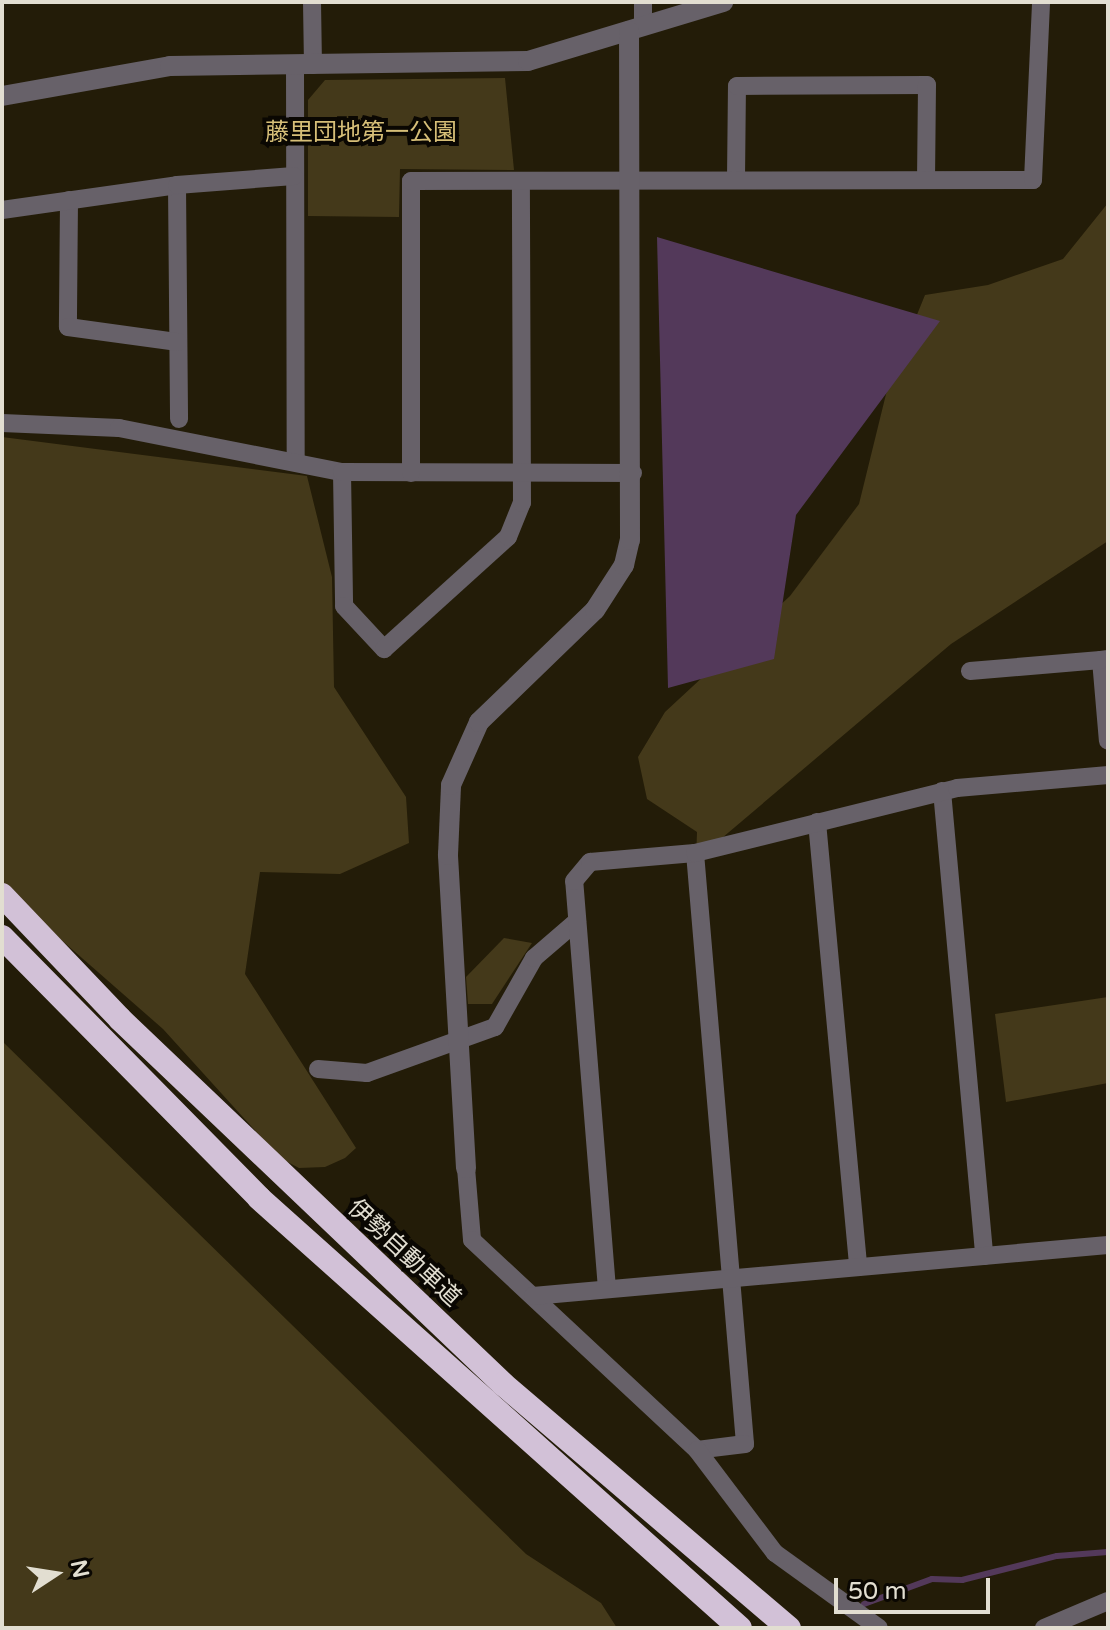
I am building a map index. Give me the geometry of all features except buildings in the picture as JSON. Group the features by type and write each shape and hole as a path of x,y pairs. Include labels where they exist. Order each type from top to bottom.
{"highway":[{"name":"伊勢自動車道","path":"2,895 120,1019 503,1384 789,1628"},
{"path":"2,937 259,1198 483,1403 740,1628"}],"street":[{"path":"296,459 294,176 312,2"},
{"path":"643,2 636,28 630,182 633,473 630,540 615,583 595,610 479,722 458,761 448,815 456,1044 472,1240 697,1450 775,1553 879,1628"},
{"path":"2,96 170,66 528,61 723,2"},
{"path":"411,473 411,181 1033,180 1041,2"},
{"path":"736,179 737,86 927,85 926,179"},
{"path":"2,210 177,185 294,176"},
{"path":"342,472 344,606 384,649 508,537 522,503 521,182"},
{"path":"177,185 179,419"},
{"path":"69,200 68,327 178,342"},
{"path":"2,423 119,428 296,459 342,472 633,473"},
{"path":"970,671 1104,660 1108,741"},
{"path":"607,1289 574,881 590,862 695,853 942,791 1108,775"},
{"path":"942,791 984,1256"},
{"path":"817,822 858,1267"},
{"path":"695,853 745,1444 697,1450"},
{"path":"318,1069 367,1073 456,1044 495,1027 534,958 577,921"},
{"path":"533,1296 1108,1245"},
{"path":"1044,1628 1108,1601"}],"green space":[{"name":"藤里団地第一公園","path":"505,78 514,170 400,169 399,217 308,216 308,100 325,80"},
{"path":"1108,203 1108,541 951,644 696,860 697,832 647,799 638,757 665,712 790,596 859,504 888,386 925,295 988,285 1063,259"},
{"path":"2,437 307,476 332,577 334,687 406,797 409,843 340,874 260,872 245,974 356,1148 345,1158 325,1167 299,1168 280,1158 163,1029 2,888"},
{"path":"504,938 532,943 492,1004 468,1004 466,977"},
{"path":"1108,997 1108,1083 1006,1102 995,1014"},
{"path":"2,1041 526,1554 601,1603 617,1628 2,1628"}],"shaded area":[{"path":"657,237 940,321 796,515 774,659 668,688"}],"waterway":[{"path":"864,1604 932,1579 962,1580 1057,1556 1108,1552"}]}
